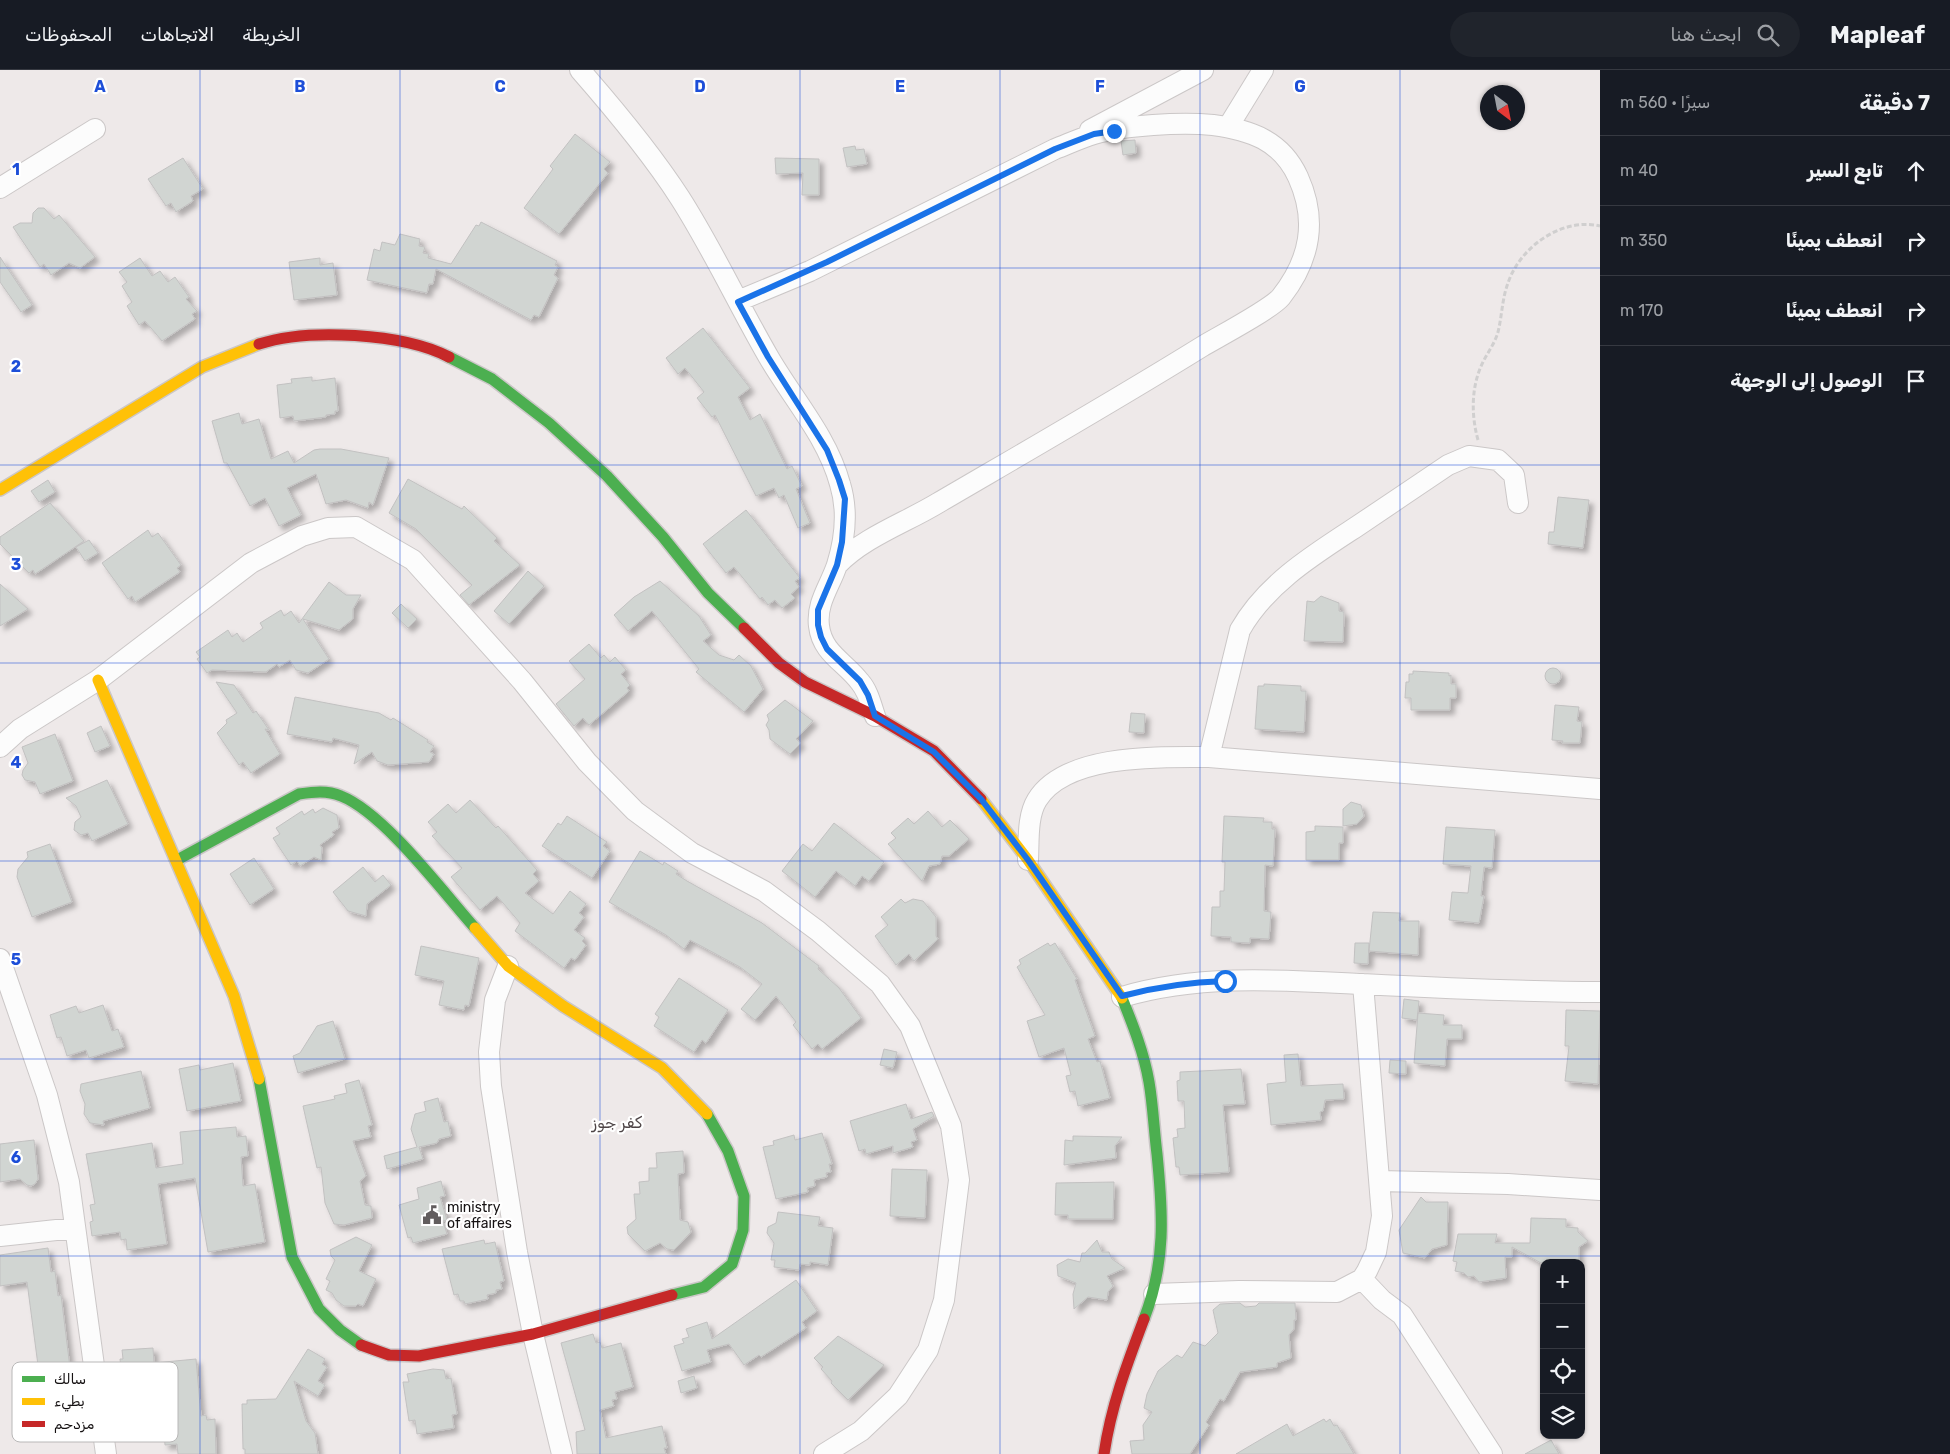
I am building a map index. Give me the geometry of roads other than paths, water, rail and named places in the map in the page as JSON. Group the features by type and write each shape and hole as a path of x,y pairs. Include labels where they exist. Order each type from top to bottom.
{"street":[{"path":"738,302 827,262 1055,149 1138,103 1204,70"},
{"path":"1228,127 1263,70"},
{"path":"588,71 680,198 768,357 827,450 845,499 845,522 837,565 818,610 821,637 827,649 860,681 868,695 875,716"},
{"path":"837,565 851,550 924,512 1154,377 1279,299 1303,264 1311,221 1298,177 1282,154 1266,139 1240,128 1207,125 1152,125 1094,134 1055,149"},
{"path":"0,188 95,129"},
{"path":"0,490 202,367 262,343 318,333 374,337 438,351 492,379 556,429 607,476 663,537 708,593 779,663 806,682 875,716 916,739 953,768 981,799 1028,860 1122,996 1139,1042 1148,1080 1154,1119 1163,1212 1162,1252 1154,1294 1119,1384 1108,1426 1104,1454"},
{"path":"1209,757 1240,630 1249,615 1265,596 1304,561 1448,465 1469,456 1483,456 1498,460 1514,475 1518,503"},
{"path":"0,747 20,729 98,680 251,563 302,536 328,528 356,528 413,560 522,681 587,762 635,811 692,853 764,891 818,931 880,984 910,1026 951,1126 959,1180 944,1300 928,1350 898,1396 861,1431 824,1454"},
{"path":"98,680 234,996 250,1044 264,1100 292,1257 318,1309 340,1330 363,1346 389,1355 419,1356 533,1334 632,1305 704,1287 732,1264 743,1230 744,1196 728,1150 703,1108 662,1068 563,1006 508,966 396,839 361,808 341,796 318,791 299,794 177,860"},
{"path":"1028,860 1029,824 1037,800 1057,779 1087,767 1111,762 1164,757 1209,757 1600,789"},
{"path":"0,959 58,1131 70,1182 93,1362"},
{"path":"508,966 495,1000 489,1052 491,1086 517,1252 533,1334 562,1454"},
{"path":"1122,996 1151,988 1192,982 1274,979 1600,992"},
{"path":"1154,1294 1239,1291 1337,1292 1362,1279 1376,1252 1382,1216 1363,984"},
{"path":"1380,1181 1508,1184 1600,1190"},
{"path":"0,1236 75,1228"},
{"path":"1362,1279 1382,1300 1402,1315 1492,1454"}],"place":[{"name":"ministry of affaires","path":"432,1215"}],"district":[{"name":"كفر جوز","path":"617,1122"}]}
